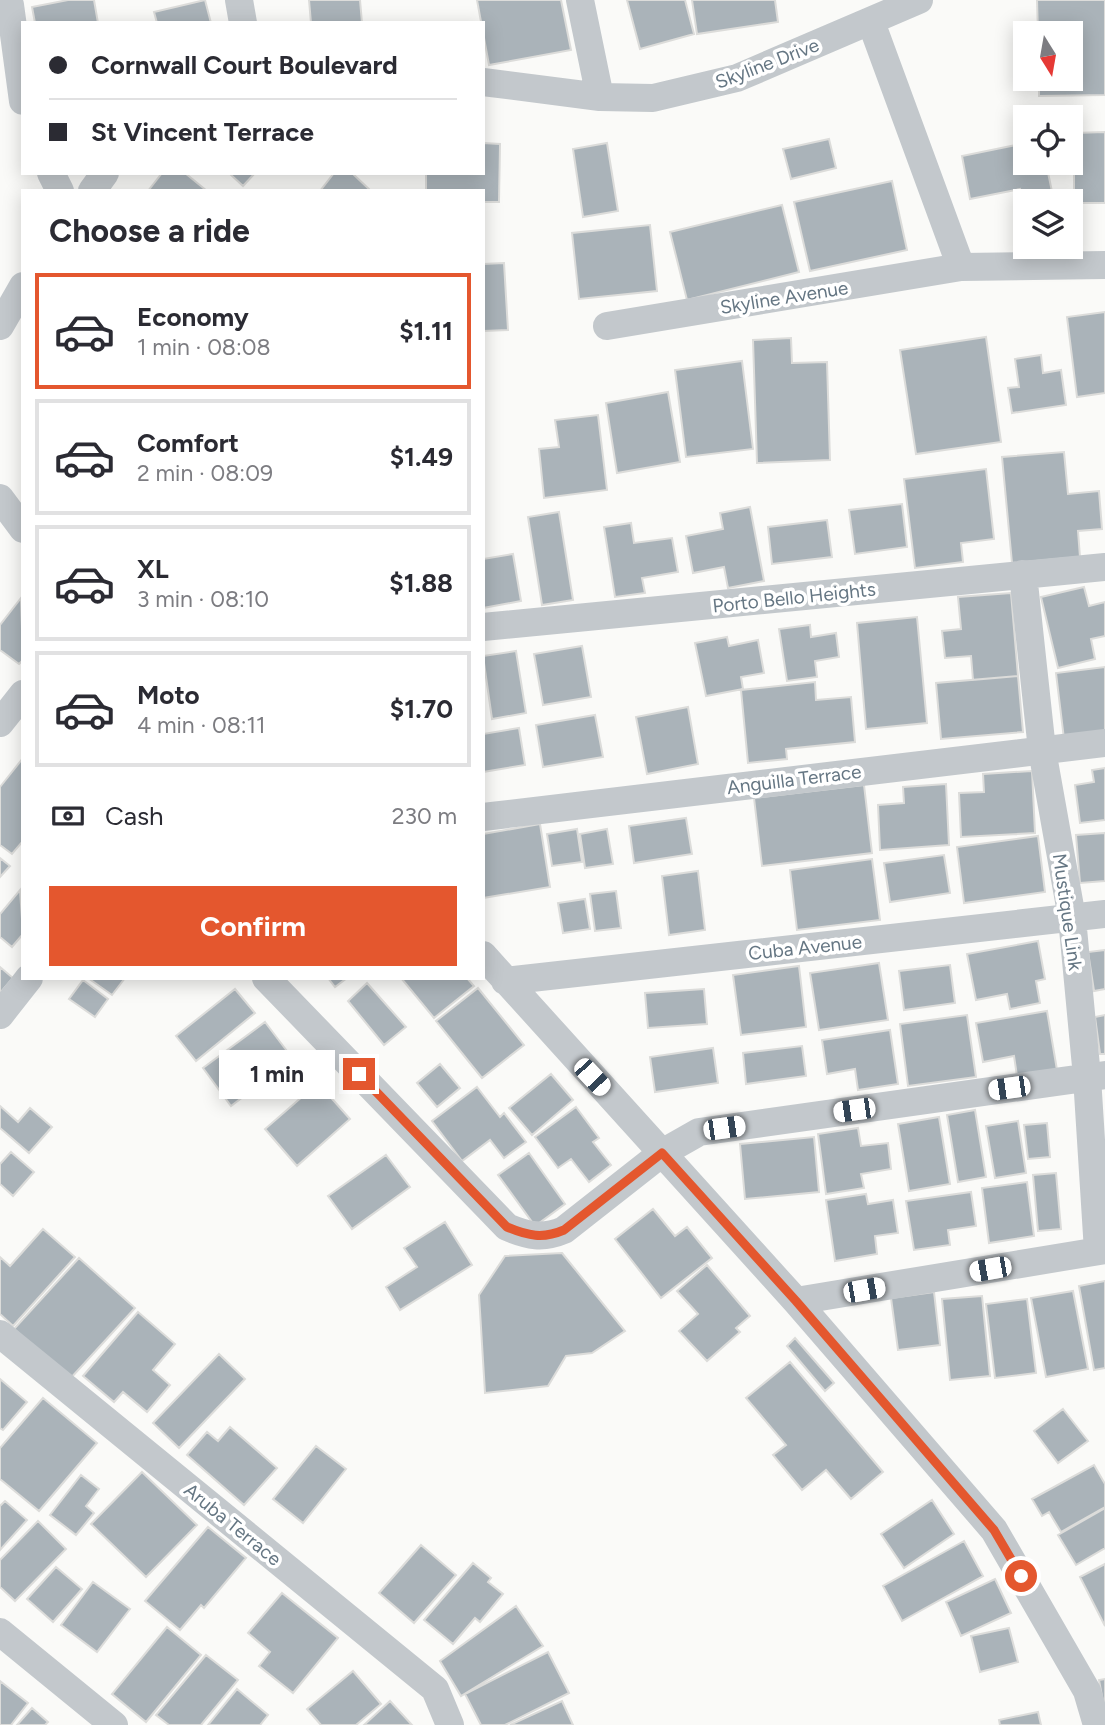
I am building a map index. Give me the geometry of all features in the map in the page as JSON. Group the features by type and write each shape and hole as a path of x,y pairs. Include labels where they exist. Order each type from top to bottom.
{"street":[{"path":"239,0 243,21"},
{"path":"580,0 600,97"},
{"name":"Skyline Drive","path":"485,82 600,97 653,98 737,78 919,0"},
{"path":"10,5 17,98"},
{"path":"871,22 961,267"},
{"name":"Skyline Avenue","path":"607,326 961,267 1105,265"},
{"path":"0,326 21,289"},
{"path":"0,498 21,526"},
{"name":"Porto Bello Heights","path":"485,627 1105,567"},
{"name":"Mustique Link","path":"1023,574 1042,750 1072,918 1096,1076 1101,1250"},
{"path":"0,723 21,697"},
{"name":"Anguilla Terrace","path":"485,817 1105,743"},
{"name":"Cuba Avenue","path":"505,981 1105,914"},
{"path":"485,957 796,1301 994,1530 1087,1691 1097,1725"},
{"path":"0,1015 27,980"},
{"path":"268,980 507,1227 534,1236 550,1236 564,1230 662,1153 699,1132 1096,1076"},
{"path":"796,1301 1101,1250"},
{"name":"Aruba Terrace","path":"0,1335 435,1689 450,1725"},
{"path":"0,1632 114,1725"}],"building":[{"path":"68,0 94,0 98,21 35,21 32,7"},
{"path":"205,0 210,21 156,21 154,12"},
{"path":"309,0 360,0 362,21 311,21"},
{"path":"477,0 561,0 571,50 489,65 485,21 481,21"},
{"path":"627,0 685,0 694,34 640,49"},
{"path":"692,0 775,0 778,22 697,34"},
{"path":"1037,0 1105,0 1105,95 1039,96 1039,91 1083,91 1083,21 1038,21"},
{"path":"1105,132 1105,203 1083,203 1083,189 1074,189 1074,175 1083,175 1083,133"},
{"path":"829,139 836,168 791,179 783,149"},
{"path":"485,143 500,144 499,202 485,202 485,189 426,189 426,175 485,175"},
{"path":"607,143 618,211 583,217 573,149"},
{"path":"1013,146 1013,175 1049,175 1051,189 1013,189 970,199 962,156"},
{"path":"160,175 187,175 205,189 150,189"},
{"path":"231,175 253,175 243,186"},
{"path":"332,175 354,175 369,189 322,189"},
{"path":"892,181 907,250 810,271 794,202"},
{"path":"782,205 799,272 687,300 670,232"},
{"path":"650,225 657,291 579,299 572,233"},
{"path":"504,263 508,330 485,331 485,264"},
{"path":"1105,312 1105,393 1077,397 1067,317"},
{"path":"986,337 1001,442 916,454 900,350"},
{"path":"791,338 792,363 827,362 830,460 757,463 753,340"},
{"path":"1041,355 1043,373 1061,370 1066,405 1012,413 1008,388 1019,387 1015,359"},
{"path":"742,361 753,449 686,457 675,370"},
{"path":"668,392 680,462 617,473 606,403"},
{"path":"598,415 607,490 544,498 539,449 559,447 555,420"},
{"path":"1064,452 1068,494 1099,491 1102,529 1078,531 1080,557 1012,563 1002,457"},
{"path":"986,469 994,539 961,543 963,562 915,568 904,479"},
{"path":"902,504 907,547 855,554 849,510"},
{"path":"750,507 764,581 728,588 724,567 693,573 686,536 723,529 720,513"},
{"path":"559,512 573,600 542,605 528,517"},
{"path":"827,520 832,557 772,564 768,527"},
{"path":"631,523 634,543 672,538 678,572 642,578 645,593 615,597 604,527"},
{"path":"513,554 521,601 485,608 485,559"},
{"path":"1084,587 1089,606 1105,602 1105,636 1091,639 1095,659 1058,668 1041,597"},
{"path":"1011,593 1018,676 973,680 971,656 945,658 942,631 961,629 958,597"},
{"path":"21,598 19,664 0,650 0,625"},
{"path":"917,617 927,723 866,729 857,623"},
{"path":"810,625 811,637 836,633 839,657 815,661 817,677 787,681 779,629"},
{"path":"727,637 729,646 758,640 764,673 741,677 743,689 706,696 695,643"},
{"path":"582,646 591,697 543,705 534,654"},
{"path":"516,651 526,713 492,719 485,656"},
{"path":"1105,667 1105,734 1064,739 1056,673"},
{"path":"1018,676 1023,732 941,739 936,683"},
{"path":"815,682 816,700 851,697 855,742 786,749 787,759 748,763 741,690"},
{"path":"688,707 698,764 647,774 636,717"},
{"path":"595,715 603,757 543,767 536,725"},
{"path":"519,728 525,765 485,772 485,734"},
{"path":"21,761 21,843 12,854 0,845 0,787"},
{"path":"1105,768 1105,820 1080,823 1075,785 1094,782 1092,770"},
{"path":"1032,771 1035,833 961,837 959,793 984,792 983,774"},
{"path":"946,784 949,845 880,850 878,805 904,803 903,787"},
{"path":"864,785 872,853 762,866 754,798"},
{"path":"686,818 692,854 634,863 629,826"},
{"path":"540,824 550,887 485,898 485,834"},
{"path":"577,829 582,862 552,866 547,834"},
{"path":"607,829 613,864 585,868 580,834"},
{"path":"1105,833 1105,881 1080,883 1076,835"},
{"path":"1038,836 1045,892 964,903 957,847"},
{"path":"944,855 950,893 890,902 884,863"},
{"path":"0,858 10,866 0,877"},
{"path":"872,859 880,920 797,930 790,870"},
{"path":"698,871 705,930 669,935 662,876"},
{"path":"20,890 21,936 12,947 0,937 0,914"},
{"path":"616,891 621,928 595,931 590,894"},
{"path":"585,899 590,929 563,933 558,903"},
{"path":"1038,941 1045,979 1036,981 1040,1003 1010,1009 1007,994 976,1000 967,954"},
{"path":"1105,950 1105,989 1094,991 1088,952"},
{"path":"879,963 888,1020 819,1030 810,973"},
{"path":"950,965 955,1003 904,1010 899,971"},
{"path":"799,966 806,1027 741,1035 733,975"},
{"path":"0,967 13,978 0,993"},
{"path":"83,980 108,999 95,1017 69,999"},
{"path":"91,980 123,980 112,995"},
{"path":"330,980 344,980 335,987"},
{"path":"403,980 469,980 474,986 434,1018"},
{"path":"367,983 406,1027 384,1045 348,1001"},
{"path":"478,988 524,1045 482,1078 436,1021"},
{"path":"235,989 255,1013 196,1061 176,1036"},
{"path":"704,989 707,1024 648,1028 645,993"},
{"path":"1047,1011 1057,1070 1017,1076 1014,1056 983,1062 976,1023"},
{"path":"967,1015 976,1077 908,1086 900,1024"},
{"path":"1105,1015 1105,1054 1100,1054 1095,1017"},
{"path":"265,1022 293,1059 231,1106 203,1068"},
{"path":"890,1030 898,1084 858,1090 855,1069 827,1074 822,1040"},
{"path":"802,1046 806,1076 746,1084 743,1053"},
{"path":"713,1048 718,1083 655,1092 650,1057"},
{"path":"440,1064 460,1088 437,1107 417,1083"},
{"path":"551,1074 573,1100 532,1135 509,1108"},
{"path":"318,1083 350,1119 297,1166 265,1129"},
{"path":"477,1087 500,1117 504,1113 526,1142 504,1158 490,1140 462,1161 432,1121"},
{"path":"0,1106 18,1122 30,1108 52,1127 29,1153 0,1128"},
{"path":"576,1107 599,1138 593,1142 611,1165 589,1182 571,1159 558,1168 535,1137"},
{"path":"975,1110 986,1177 958,1182 947,1115"},
{"path":"939,1117 950,1184 909,1191 898,1124"},
{"path":"1018,1121 1026,1173 995,1178 986,1126"},
{"path":"1047,1123 1050,1157 1028,1159 1024,1125"},
{"path":"858,1128 861,1146 888,1143 891,1169 861,1174 864,1188 826,1194 818,1134"},
{"path":"814,1137 819,1192 745,1199 740,1144"},
{"path":"11,1152 34,1172 13,1196 0,1184 0,1164"},
{"path":"529,1153 565,1204 535,1226 498,1175"},
{"path":"386,1155 410,1187 352,1229 328,1196"},
{"path":"1056,1173 1061,1229 1038,1231 1033,1175"},
{"path":"1027,1182 1034,1236 989,1243 982,1188"},
{"path":"971,1192 976,1226 948,1230 950,1245 914,1250 906,1201"},
{"path":"866,1194 868,1204 893,1200 898,1233 875,1236 877,1254 835,1261 826,1200"},
{"path":"653,1209 675,1236 687,1227 712,1258 661,1298 615,1239"},
{"path":"445,1222 472,1265 400,1310 386,1287 417,1267 404,1248"},
{"path":"43,1229 75,1257 13,1326 0,1314 0,1257 10,1266"},
{"path":"562,1253 625,1331 592,1353 566,1356 548,1386 485,1393 479,1295 505,1256"},
{"path":"79,1258 135,1308 69,1380 14,1329"},
{"path":"707,1265 750,1316 736,1328 740,1332 707,1361 679,1331 698,1314 677,1291"},
{"path":"1105,1281 1105,1368 1094,1370 1079,1286"},
{"path":"1073,1291 1088,1369 1046,1377 1031,1298"},
{"path":"934,1292 940,1345 898,1350 891,1298"},
{"path":"982,1296 990,1376 950,1380 942,1299"},
{"path":"1027,1299 1036,1373 995,1378 986,1304"},
{"path":"138,1312 175,1344 153,1370 170,1385 147,1412 123,1392 114,1402 83,1376"},
{"path":"795,1338 834,1383 825,1391 787,1346"},
{"path":"219,1354 245,1379 179,1448 153,1423"},
{"path":"790,1362 883,1472 851,1499 826,1470 802,1490 773,1455 786,1445 746,1398"},
{"path":"0,1379 27,1402 3,1430 0,1428"},
{"path":"43,1398 97,1443 39,1511 0,1479 0,1448"},
{"path":"1063,1409 1088,1441 1058,1463 1034,1431"},
{"path":"230,1427 277,1468 244,1505 187,1455 207,1432 218,1441"},
{"path":"316,1446 346,1469 303,1523 273,1499"},
{"path":"1094,1465 1105,1484 1105,1507 1061,1532 1049,1512 1042,1516 1032,1499"},
{"path":"142,1472 197,1525 146,1577 91,1524"},
{"path":"81,1475 99,1489 86,1506 94,1513 76,1535 50,1515"},
{"path":"932,1500 954,1534 904,1568 881,1534"},
{"path":"5,1501 27,1520 0,1550 0,1506"},
{"path":"1105,1508 1105,1548 1076,1565 1058,1535"},
{"path":"38,1521 66,1549 15,1601 0,1587 0,1560"},
{"path":"208,1527 246,1558 204,1608 201,1605 180,1630 145,1601"},
{"path":"964,1541 983,1576 902,1621 883,1586"},
{"path":"421,1545 456,1575 414,1623 379,1593"},
{"path":"473,1563 491,1578 488,1582 503,1594 480,1622 475,1618 453,1644 424,1620"},
{"path":"1105,1564 1105,1626 1080,1577"},
{"path":"56,1567 82,1589 53,1622 27,1599"},
{"path":"995,1579 1011,1613 961,1636 946,1602"},
{"path":"93,1582 130,1609 97,1652 61,1625"},
{"path":"282,1593 338,1638 293,1693 259,1666 270,1652 248,1633"},
{"path":"516,1606 543,1646 461,1696 440,1661"},
{"path":"167,1627 201,1655 146,1722 112,1694"},
{"path":"1009,1628 1018,1662 980,1672 971,1636"},
{"path":"548,1652 569,1693 505,1725 481,1725 465,1694"},
{"path":"206,1655 238,1680 201,1725 169,1725 156,1715"},
{"path":"353,1671 381,1704 356,1725 321,1725 307,1709"},
{"path":"1105,1679 1105,1702 1103,1702 1099,1680"},
{"path":"0,1681 28,1703 11,1725 0,1725"},
{"path":"237,1689 268,1715 260,1725 208,1725"},
{"path":"390,1701 412,1725 364,1725"},
{"path":"562,1701 573,1725 510,1725"},
{"path":"32,1708 48,1722 45,1725 17,1725"},
{"path":"1038,1712 1041,1725 1000,1725 999,1720"}],"route":[{"path":"359,1074 507,1227 521,1233 550,1236 564,1230 662,1153 796,1301 994,1530 1021,1576"}]}
